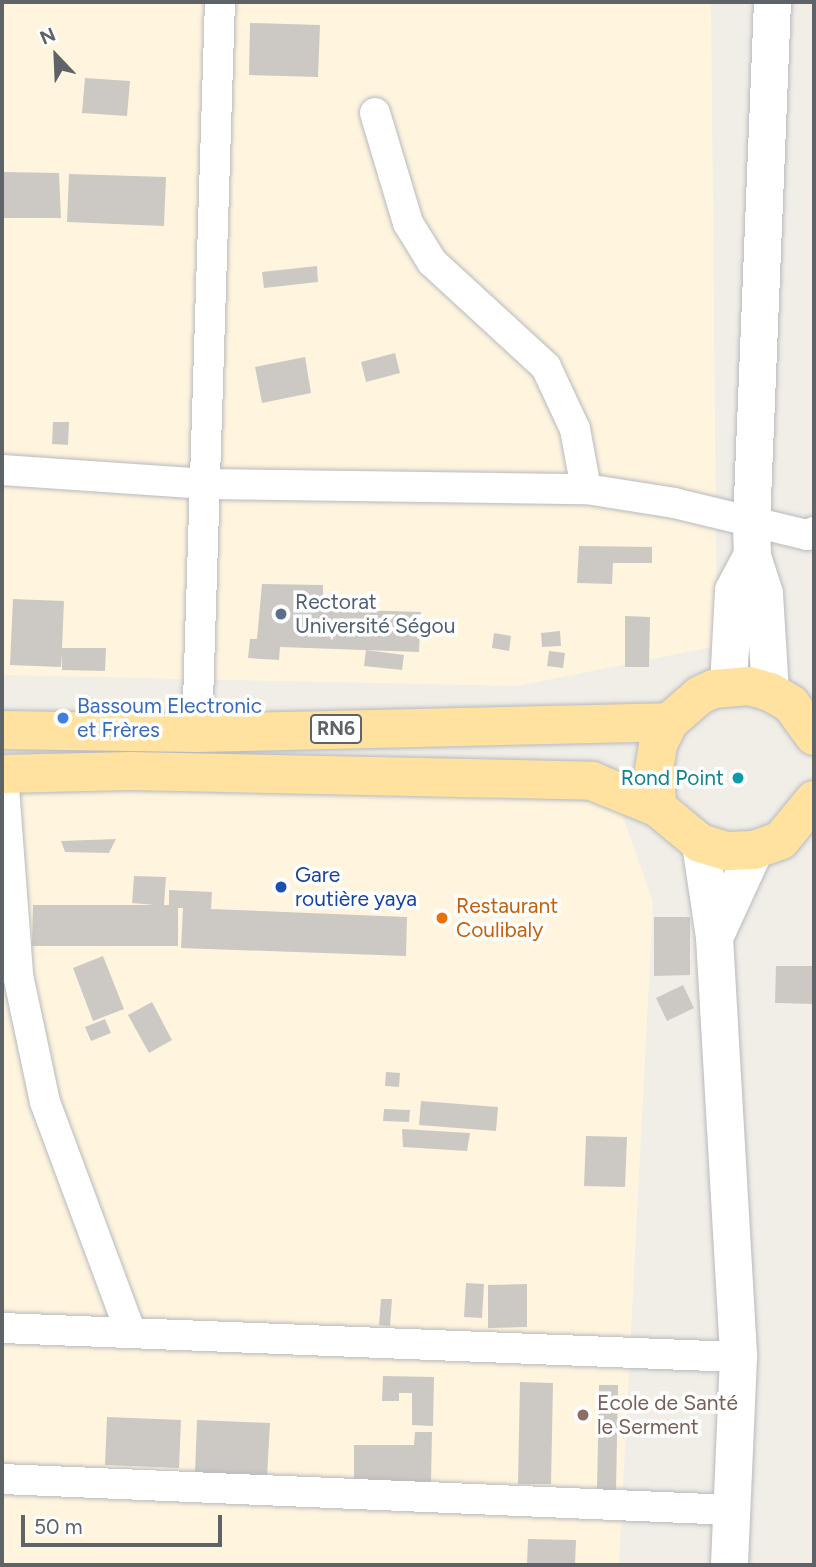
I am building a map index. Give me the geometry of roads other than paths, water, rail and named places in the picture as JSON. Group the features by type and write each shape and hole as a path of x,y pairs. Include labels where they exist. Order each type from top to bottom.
{"highway":[{"path":"814,736 791,704 770,692 728,686 700,695 669,722 656,758 658,808 700,843 726,851 754,850 803,830 814,800"},
{"name":"RN6","path":"2,730 197,733 669,722"},
{"name":"RN6","path":"2,774 130,771 592,781 658,808"}],"street":[{"path":"197,733 207,484 220,2"},
{"path":"770,692 764,593 752,540 772,2"},
{"path":"375,113 408,223 432,262 546,367 575,429 586,489"},
{"path":"2,470 207,484 586,489 674,503 752,540 814,532"},
{"path":"728,686 733,590 752,540"},
{"path":"2,774 18,975 45,1102 131,1333"},
{"path":"700,843 714,937 738,1357 729,1565"},
{"path":"714,937 754,850"},
{"path":"2,1328 738,1357"},
{"path":"2,1479 731,1510"}],"place":[{"name":"Rectorat Université Ségou","path":"281,614"},
{"name":"Bassoum Electronic et Frères","path":"63,718"},
{"name":"Rond Point","path":"738,778"},
{"name":"Gare routière yaya","path":"281,887"},
{"name":"Restaurant Coulibaly","path":"442,918"},
{"name":"Ecole de Santé le Serment","path":"583,1415"}]}
